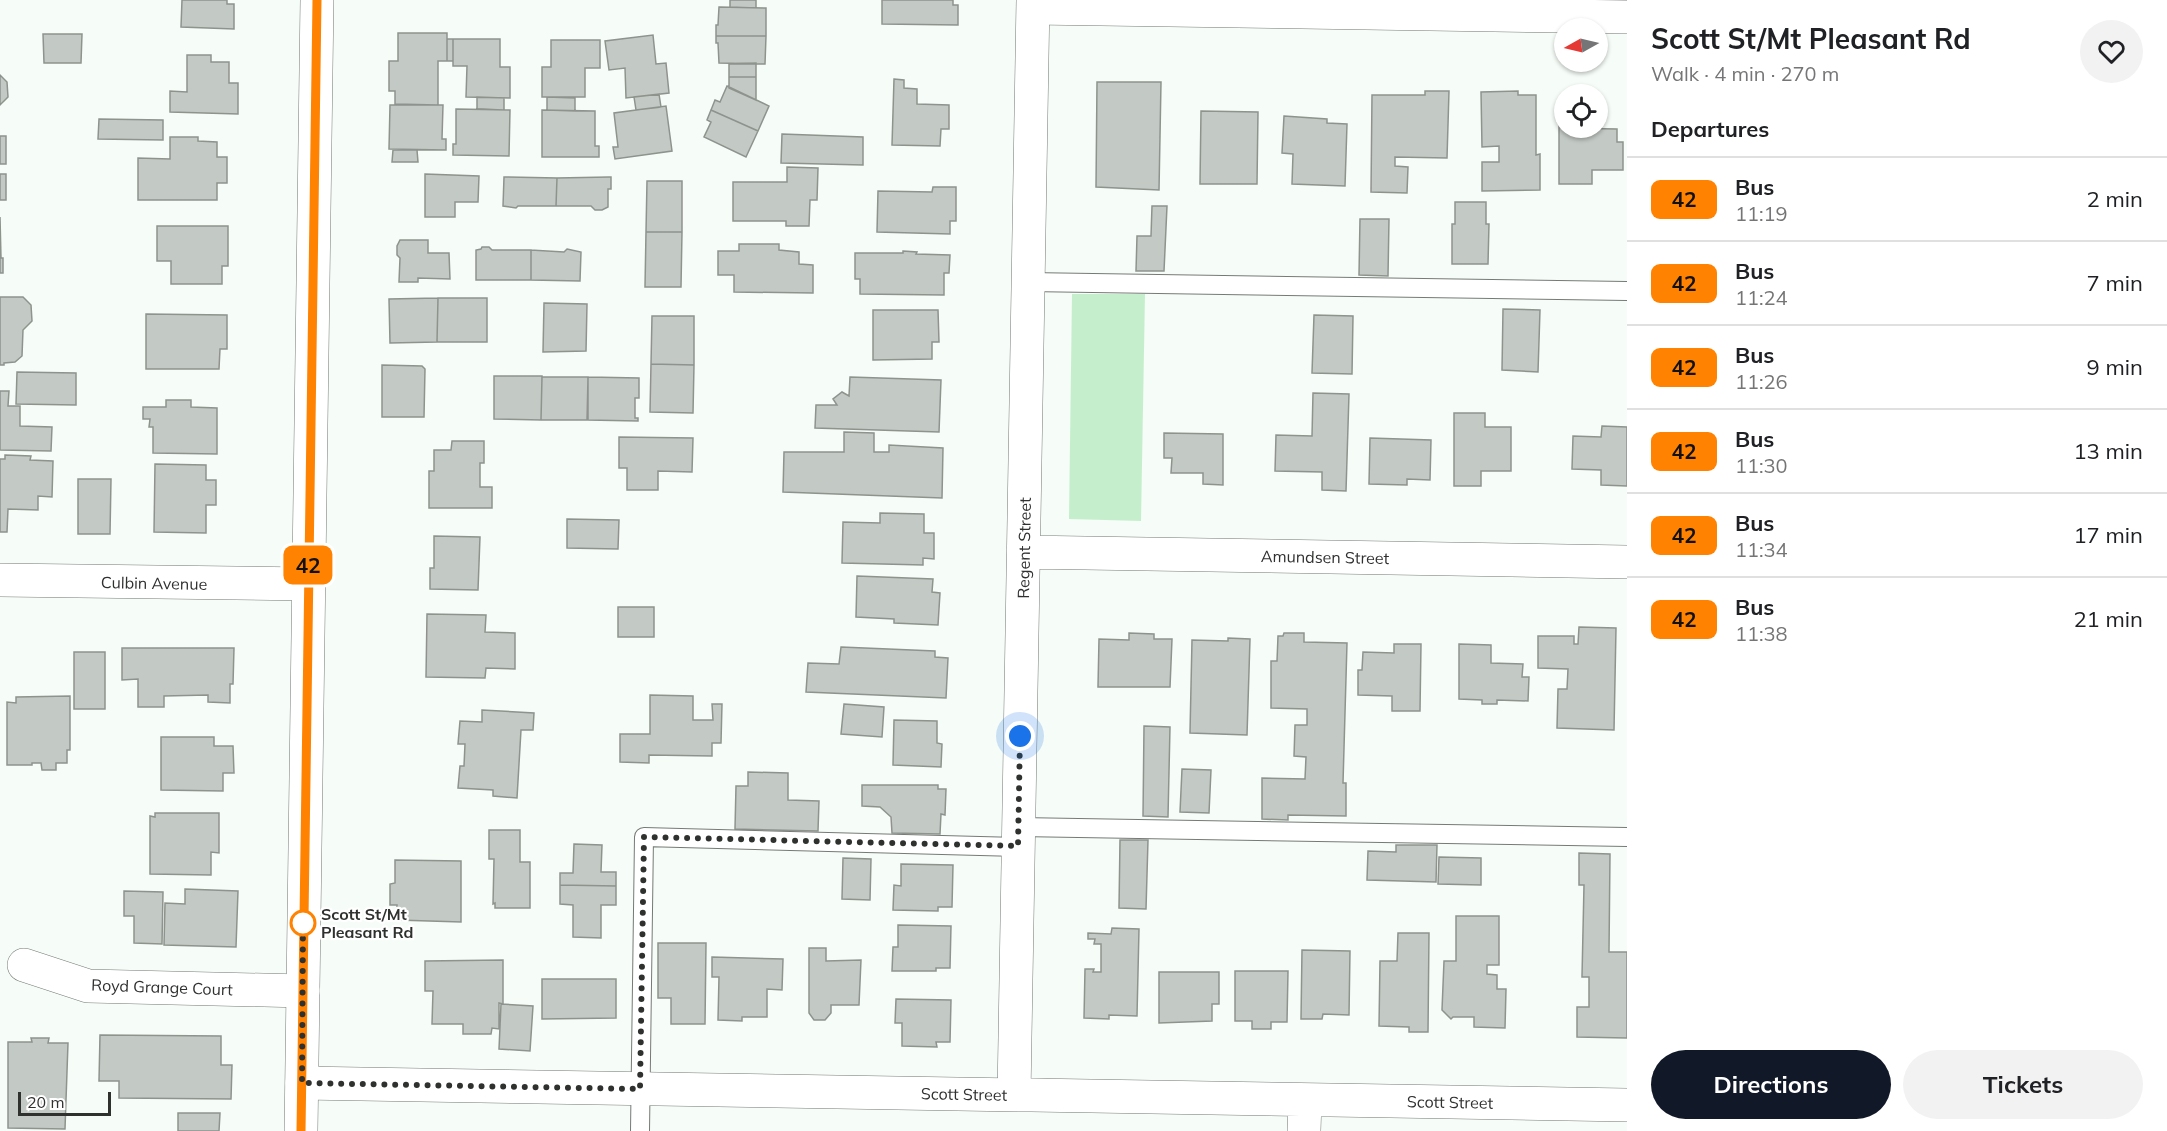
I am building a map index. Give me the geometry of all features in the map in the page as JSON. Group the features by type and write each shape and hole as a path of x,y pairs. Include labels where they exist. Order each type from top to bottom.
{"street":[{"path":"301,1131 317,0"},
{"path":"1033,4 1627,17"},
{"name":"Regent Street","path":"1014,1095 1033,4"},
{"name":"Amundsen Street","path":"1023,552 1627,562"},
{"name":"Culbin Avenue","path":"0,580 308,584"},
{"name":"Royd Grange Court","path":"24,965 88,986 303,991"},
{"name":"Scott Street","path":"302,1083 1014,1095 1304,1115 1627,1105"}],"lane":[{"path":"1028,282 1627,291"},
{"path":"640,1131 644,837 1627,837"}],"green space":[{"path":"1072,294 1145,294 1141,521 1069,519"}],"building":[{"path":"182,0 227,0 227,4 234,4 234,29 181,27"},
{"path":"730,0 756,0 756,8 730,7"},
{"path":"882,0 953,0 953,5 958,5 958,25 882,24"},
{"path":"719,7 766,8 766,36 716,36"},
{"path":"398,33 447,33 447,61 438,61 438,105 395,104 395,91 389,91 389,61 398,61"},
{"path":"43,34 82,34 81,63 44,63"},
{"path":"653,35 656,64 666,63 669,93 626,98 625,68 609,70 605,41"},
{"path":"716,36 766,36 765,64 719,63"},
{"path":"447,39 453,39 453,61 447,61"},
{"path":"453,39 500,39 500,67 510,67 510,98 466,97 467,66 453,66"},
{"path":"551,40 600,40 600,68 585,68 585,97 542,97 542,67 551,67"},
{"path":"187,55 211,55 211,62 229,62 229,83 238,83 238,114 170,112 170,91 187,92"},
{"path":"756,63 756,77 729,77 729,64"},
{"path":"0,75 7,82 8,97 0,105"},
{"path":"729,77 756,77 756,100 729,88"},
{"path":"894,79 904,80 904,88 917,89 917,104 949,105 949,129 941,129 940,146 892,145"},
{"path":"1097,82 1161,82 1159,190 1096,187"},
{"path":"727,86 769,106 758,131 711,110 715,100 720,102"},
{"path":"1425,91 1449,91 1447,158 1395,157 1395,166 1408,167 1407,193 1371,192 1372,95 1425,95"},
{"path":"1518,91 1518,95 1536,95 1536,155 1540,154 1540,190 1482,191 1482,162 1499,162 1499,146 1482,147 1481,92"},
{"path":"659,94 661,107 636,110 634,97"},
{"path":"477,97 504,98 504,110 477,109"},
{"path":"547,97 575,98 575,111 547,110"},
{"path":"390,105 443,105 442,139 446,139 446,150 389,149"},
{"path":"666,106 672,151 615,159 613,147 618,147 614,113"},
{"path":"456,109 510,110 509,156 453,155 453,144 456,144"},
{"path":"542,110 595,111 595,146 599,146 599,157 542,157"},
{"path":"711,110 758,131 746,157 704,137 711,122 707,120"},
{"path":"1201,111 1258,112 1257,184 1200,184"},
{"path":"1284,116 1327,119 1327,123 1347,124 1345,186 1292,184 1293,154 1282,153"},
{"path":"99,119 163,120 163,140 98,139"},
{"path":"1608,129 1617,129 1617,142 1623,142 1623,170 1592,170 1592,184 1559,184 1559,138 1608,138"},
{"path":"782,134 863,137 863,165 781,163"},
{"path":"0,136 6,136 6,164 0,164"},
{"path":"170,137 198,137 198,141 217,142 217,157 227,157 227,183 217,183 217,200 138,200 138,158 170,159"},
{"path":"393,150 417,150 418,162 392,162"},
{"path":"787,167 818,168 817,200 810,200 809,226 786,226 786,221 733,221 733,182 787,182"},
{"path":"0,174 6,174 6,200 0,200"},
{"path":"425,174 479,176 478,202 455,202 455,217 425,217"},
{"path":"504,177 557,178 556,206 518,206 516,208 503,206"},
{"path":"611,177 608,207 595,210 591,206 556,206 557,178"},
{"path":"647,181 682,181 682,232 646,232"},
{"path":"933,187 956,187 956,221 950,221 950,234 877,232 878,191 932,192"},
{"path":"1455,202 1486,202 1486,224 1489,224 1488,264 1452,264 1452,224 1455,224"},
{"path":"1152,206 1167,206 1164,271 1136,271 1137,236 1151,236"},
{"path":"0,217 1,258 3,258 3,273 0,273"},
{"path":"1360,219 1389,219 1388,276 1359,275"},
{"path":"157,226 228,226 228,266 222,266 222,284 171,284 171,261 157,261"},
{"path":"646,232 682,232 681,287 645,287"},
{"path":"400,240 428,240 428,253 449,253 450,279 418,278 418,282 399,282 400,258 397,255 397,246"},
{"path":"739,244 779,244 779,250 799,252 799,264 813,265 813,293 734,292 734,275 718,275 718,251 739,251"},
{"path":"489,247 492,250 531,250 531,280 476,280 476,250"},
{"path":"567,249 581,252 580,281 531,280 531,250 564,252"},
{"path":"903,251 917,252 916,254 950,255 949,273 944,273 944,295 860,294 860,279 855,279 855,253 903,253"},
{"path":"0,297 23,297 31,305 32,321 23,330 22,356 15,362 4,363 4,365 0,365"},
{"path":"438,298 487,298 487,342 437,342"},
{"path":"438,298 437,342 390,343 389,299"},
{"path":"544,303 587,304 586,351 543,352"},
{"path":"1503,309 1540,310 1538,372 1502,370"},
{"path":"873,310 938,310 939,342 932,342 932,359 873,360"},
{"path":"146,314 227,315 227,349 220,349 219,369 146,369"},
{"path":"1314,315 1353,316 1352,374 1312,373"},
{"path":"652,316 694,316 694,365 651,364"},
{"path":"651,364 694,365 693,413 650,412"},
{"path":"382,365 422,366 425,369 424,417 382,417"},
{"path":"17,372 76,373 76,405 16,404"},
{"path":"494,376 542,376 541,420 494,419"},
{"path":"542,377 588,377 587,420 541,420"},
{"path":"588,377 639,378 639,398 635,398 635,418 638,418 638,421 588,420"},
{"path":"850,377 941,380 939,432 815,428 816,405 837,405 833,399 842,392 849,396"},
{"path":"0,391 9,391 8,406 20,406 20,426 52,427 51,451 0,450"},
{"path":"1313,393 1349,394 1346,491 1322,490 1322,472 1275,471 1276,435 1312,436"},
{"path":"166,400 191,400 191,407 217,408 217,454 153,453 153,427 149,427 150,419 143,419 143,407 166,407"},
{"path":"1454,413 1485,413 1485,427 1511,427 1511,471 1481,471 1481,486 1454,486"},
{"path":"1602,426 1627,427 1627,486 1601,485 1601,470 1572,469 1573,436 1601,437"},
{"path":"844,432 874,433 874,452 889,452 889,445 943,448 942,498 783,492 784,452 844,452"},
{"path":"1164,433 1223,434 1223,485 1203,484 1203,473 1171,473 1172,458 1164,458"},
{"path":"619,437 693,438 692,472 658,471 658,490 627,490 627,468 619,468"},
{"path":"1370,438 1431,440 1430,480 1407,479 1407,485 1369,484"},
{"path":"452,441 484,441 484,463 480,463 480,487 492,487 492,508 429,508 429,471 434,471 434,450 451,450"},
{"path":"5,455 31,456 30,460 53,461 52,497 38,496 38,510 8,509 7,532 0,532 0,459 5,459"},
{"path":"155,464 206,465 206,480 216,480 216,505 206,505 206,533 154,532"},
{"path":"78,479 111,479 110,534 78,534"},
{"path":"880,513 924,514 924,533 934,533 934,559 923,558 923,565 842,563 843,522 880,523"},
{"path":"567,519 619,520 618,549 567,548"},
{"path":"434,536 480,537 478,590 430,589 430,568 434,568"},
{"path":"857,576 933,579 932,592 940,593 938,625 894,623 894,619 856,617"},
{"path":"618,607 654,607 654,637 618,637"},
{"path":"427,614 486,615 485,632 515,633 515,669 486,668 485,678 426,677"},
{"path":"1579,627 1616,628 1614,730 1557,728 1558,689 1567,689 1568,669 1538,668 1538,636 1574,636 1574,644 1578,644"},
{"path":"1129,633 1154,634 1154,639 1172,639 1170,687 1098,687 1099,639 1129,640"},
{"path":"1284,633 1304,633 1304,642 1347,643 1343,783 1346,783 1346,816 1288,815 1288,820 1262,819 1262,778 1305,779 1306,757 1294,756 1295,725 1307,725 1307,709 1271,708 1271,661 1277,661 1278,636 1283,636"},
{"path":"1228,638 1250,639 1247,735 1190,733 1192,640 1228,641"},
{"path":"1394,644 1421,644 1420,711 1392,711 1392,696 1358,695 1358,670 1362,670 1363,652 1394,653"},
{"path":"1459,644 1491,645 1491,663 1523,664 1522,677 1529,677 1528,701 1497,700 1497,704 1482,704 1482,700 1459,699"},
{"path":"841,647 935,651 935,657 948,658 946,698 806,692 808,663 839,664"},
{"path":"122,648 234,648 230,703 208,702 208,695 164,696 164,707 138,707 138,679 122,680"},
{"path":"74,652 105,652 105,709 74,709"},
{"path":"650,695 693,696 693,720 713,720 712,704 722,704 721,743 712,743 712,756 649,755 649,763 620,762 620,734 650,734"},
{"path":"70,696 70,750 67,750 67,763 56,763 56,770 42,770 41,763 7,765 7,702 16,703 16,697"},
{"path":"844,704 884,707 882,737 841,734"},
{"path":"482,710 534,713 533,730 521,730 517,798 493,796 493,790 458,788 460,766 464,766 465,744 458,744 460,721 482,722"},
{"path":"894,720 937,721 937,743 942,744 941,767 893,765"},
{"path":"1144,726 1170,727 1168,817 1143,816"},
{"path":"161,737 214,737 214,746 233,746 234,773 223,773 223,791 161,790"},
{"path":"1182,769 1211,770 1209,813 1180,812"},
{"path":"748,772 788,773 788,800 819,801 818,831 735,829 736,786 748,786"},
{"path":"862,785 938,785 938,789 946,789 945,815 941,814 940,834 892,833 891,817 880,807 862,806"},
{"path":"155,813 219,813 219,853 211,852 211,875 150,874 150,816 155,817"},
{"path":"489,830 520,830 520,862 530,862 530,908 495,908 495,903 493,904 494,859 489,859"},
{"path":"1120,840 1148,840 1146,909 1119,908"},
{"path":"574,844 602,845 601,872 616,872 616,886 560,885 560,873 573,873"},
{"path":"1396,845 1437,845 1436,882 1367,880 1368,851 1396,852"},
{"path":"1579,853 1610,854 1609,952 1627,952 1627,1038 1577,1037 1577,1007 1589,1007 1589,977 1582,977 1584,885 1579,885"},
{"path":"1439,857 1481,858 1481,885 1438,884"},
{"path":"843,858 871,859 870,900 842,899"},
{"path":"395,860 461,861 461,922 397,920 397,905 390,905 390,884 395,883"},
{"path":"901,864 953,865 952,907 938,907 938,911 893,910 894,885 901,886"},
{"path":"560,885 616,886 616,905 601,905 601,938 573,937 573,905 560,904"},
{"path":"185,889 238,891 236,947 164,945 165,903 185,904"},
{"path":"124,891 163,892 162,944 134,943 134,916 124,916"},
{"path":"1456,916 1499,916 1499,965 1487,965 1487,974 1497,975 1497,989 1506,989 1505,1028 1474,1027 1474,1017 1453,1017 1451,1019 1442,1010 1444,961 1456,961"},
{"path":"898,925 951,926 950,968 936,968 936,971 892,971 893,947 898,947"},
{"path":"1112,928 1139,929 1137,1016 1109,1015 1109,1019 1084,1018 1085,969 1101,972 1101,944 1094,944 1095,939 1088,939 1088,933 1111,934"},
{"path":"1398,933 1429,933 1428,1032 1409,1032 1409,1027 1379,1026 1380,961 1397,961"},
{"path":"658,943 706,943 705,1024 671,1024 671,998 658,998"},
{"path":"809,948 826,948 826,961 861,960 859,1005 831,1005 831,1013 825,1020 814,1020 809,1013"},
{"path":"1302,950 1350,951 1349,1015 1323,1014 1322,1019 1301,1019"},
{"path":"712,957 783,959 782,990 767,989 767,1017 742,1017 742,1021 718,1020 719,977 712,977"},
{"path":"503,960 503,1004 499,1003 499,1029 492,1028 491,1034 463,1034 463,1024 432,1024 433,991 425,991 425,961"},
{"path":"1235,971 1288,971 1287,1022 1271,1022 1271,1029 1252,1029 1252,1021 1235,1021"},
{"path":"1159,972 1219,972 1219,1004 1212,1004 1212,1021 1159,1023"},
{"path":"542,979 616,979 616,1018 542,1019"},
{"path":"896,999 951,1000 950,1042 936,1042 937,1047 902,1046 902,1023 895,1023"},
{"path":"501,1004 533,1006 530,1051 499,1049"},
{"path":"100,1035 221,1036 221,1065 232,1065 231,1099 119,1098 119,1081 99,1081"},
{"path":"31,1038 49,1038 48,1043 68,1043 65,1129 8,1128 8,1042 32,1042"},
{"path":"178,1113 220,1113 219,1131 178,1131"}],"bus line":[{"name":"42","path":"301,1131 317,0"}],"place":[{"name":"Scott St/Mt Pleasant Rd","path":"303,923"}],"route":[{"path":"303,923 303,920 302,1083 640,1089 644,837 1018,846 1020,736"}]}
